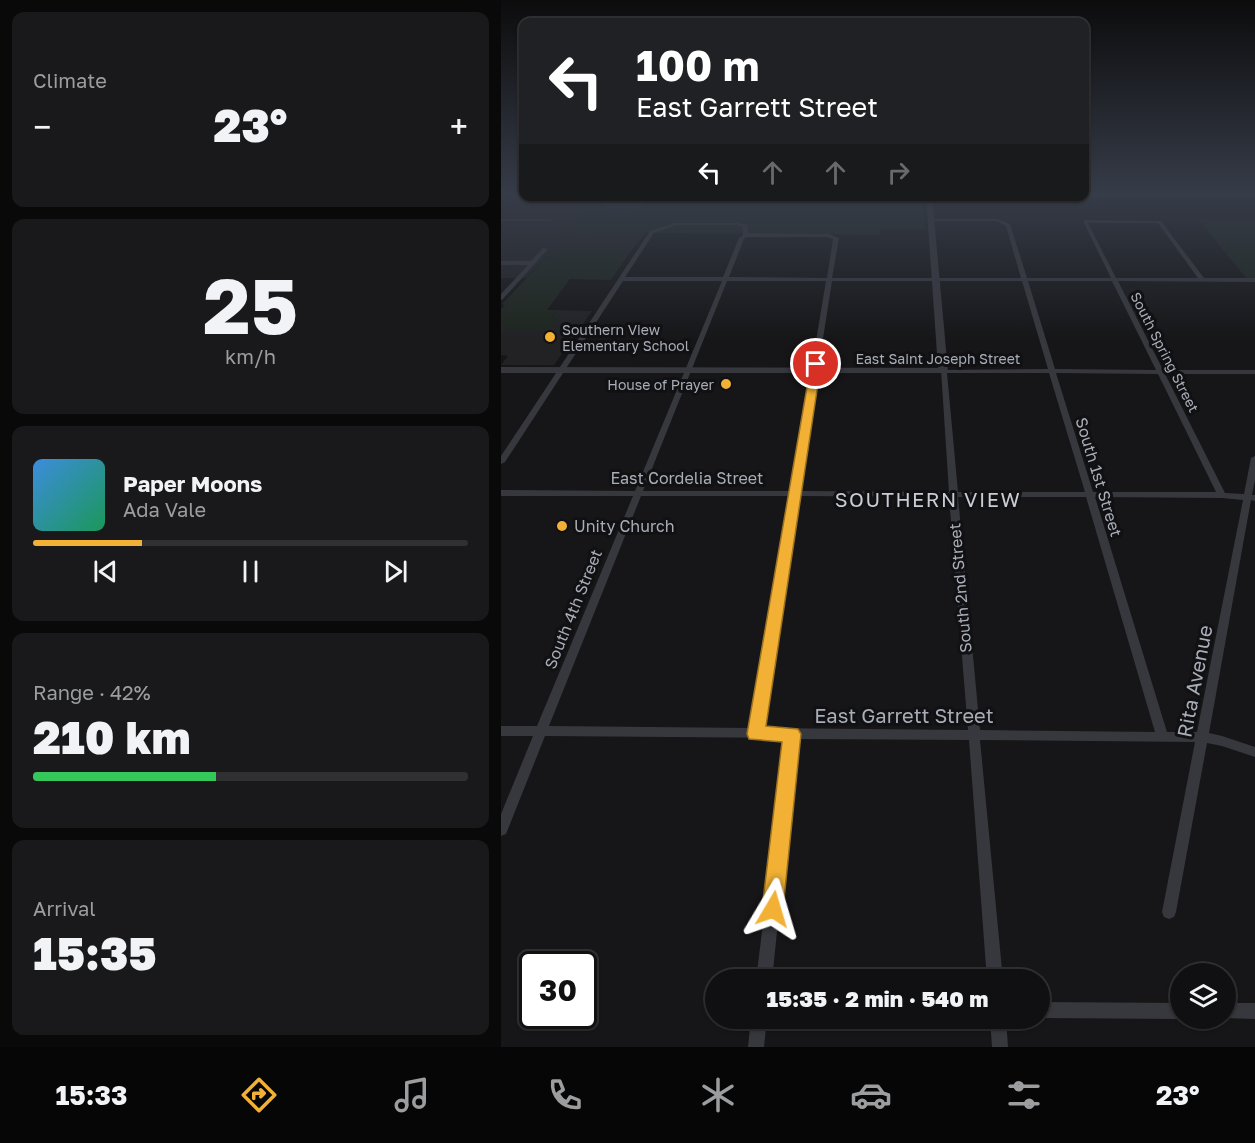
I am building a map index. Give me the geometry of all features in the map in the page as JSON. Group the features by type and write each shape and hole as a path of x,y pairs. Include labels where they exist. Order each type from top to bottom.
{"street":[{"path":"501,462 644,244"},
{"name":"South 4th Street","path":"501,830 740,244"},
{"path":"756,734 835,244"},
{"name":"South 2nd Street","path":"933,244 952,495 994,969"},
{"name":"South 1st Street","path":"1014,244 1088,496 1163,737"},
{"name":"South Spring Street","path":"1096,244 1222,495"},
{"name":"South Spring Street","path":"1175,244 1202,280"},
{"path":"501,298 545,249"},
{"path":"501,262 533,263"},
{"path":"621,279 1255,280"},
{"name":"East Saint Joseph Street","path":"501,370 1255,372"},
{"name":"Rita Avenue","path":"1169,912 1201,737 1252,497 1255,458"},
{"name":"East Cordelia Street","path":"501,493 1222,495 1252,497"},
{"name":"East Garrett Street","path":"501,731 1201,737 1255,752"},
{"path":"765,969 792,734"},
{"path":"1050,1010 1170,1011"},
{"path":"1236,1011 1255,1011"},
{"path":"756,1047 758,1029"},
{"path":"999,1029 1000,1047"}],"shaded area":[{"path":"501,244 637,244 630,252 551,252 526,278 501,278"},
{"path":"1218,244 1255,244 1255,279 1247,279"},
{"path":"551,252 630,252 611,280 570,279 547,310 557,310 552,318 557,318 549,330 501,330 501,309 505,305 502,304"},
{"path":"557,310 592,311 554,365 501,365 508,356 501,355 501,330 517,330 557,318 552,318"}],"place":[{"name":"Southern View Elementary School","path":"550,337"},
{"name":"House of Prayer","path":"726,384"},
{"name":"Unity Church","path":"562,526"}],"district":[{"name":"SOUTHERN VIEW","path":"928,499"}],"route":[{"path":"773,909 792,734 756,734 816,364"}]}
